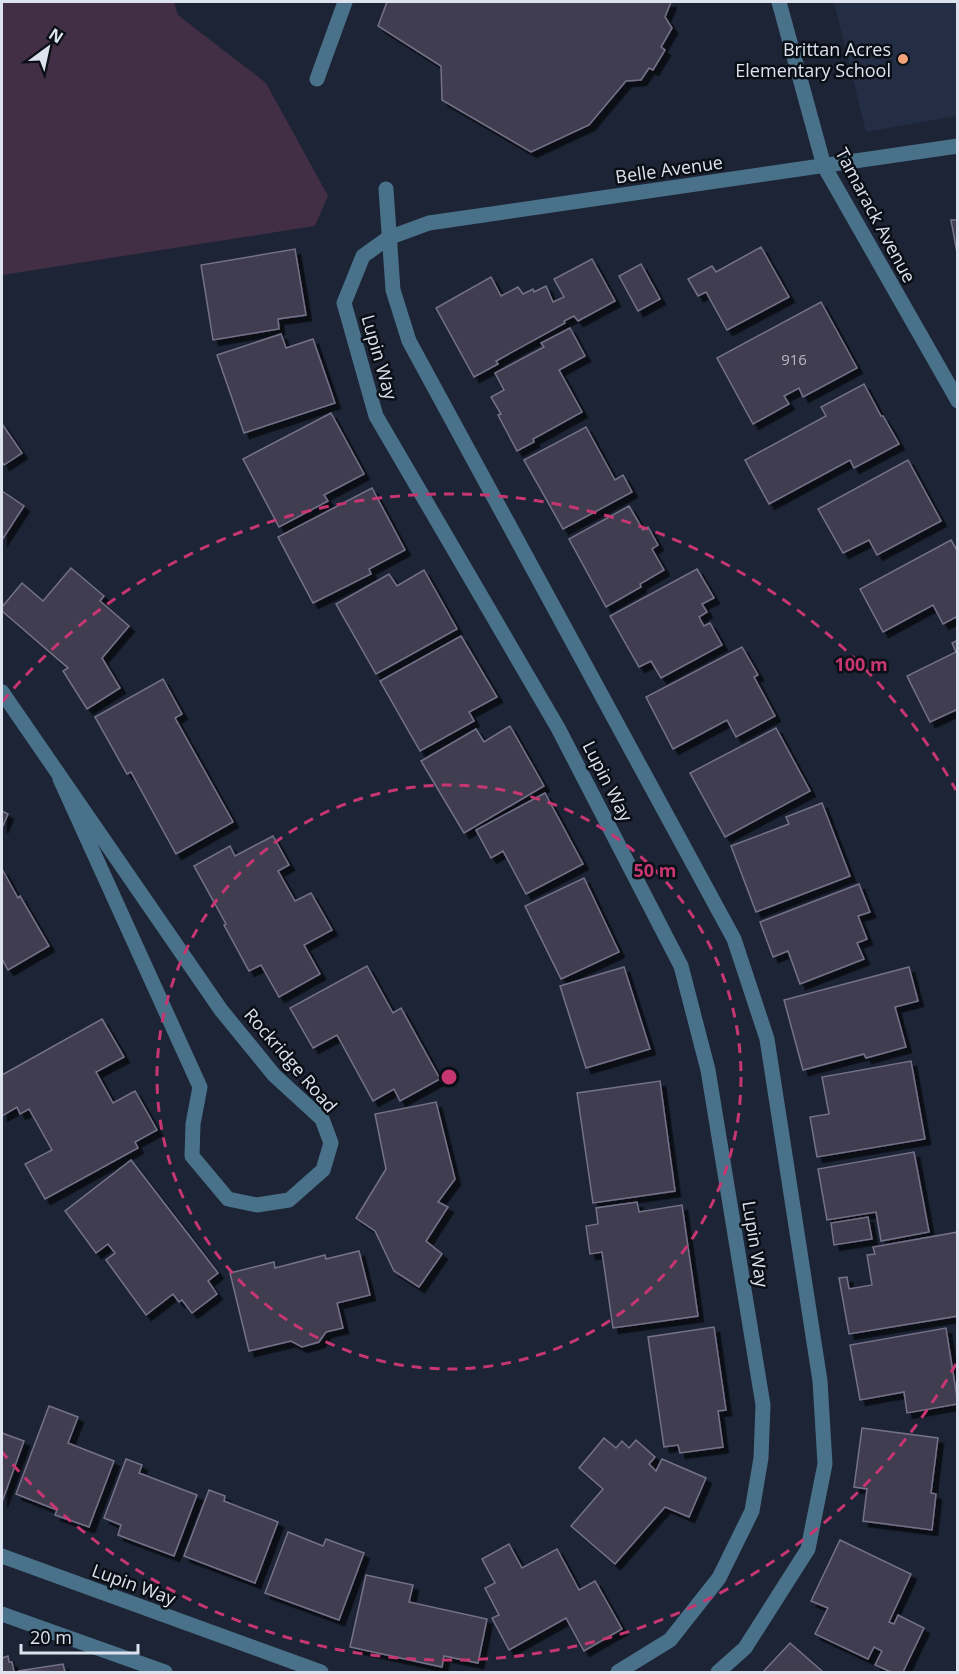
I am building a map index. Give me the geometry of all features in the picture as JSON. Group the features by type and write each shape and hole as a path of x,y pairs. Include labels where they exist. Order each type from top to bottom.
{"street":[{"path":"317,79 345,2"},
{"name":"Tamarack Avenue","path":"779,2 824,166 957,401"},
{"name":"Belle Avenue","path":"388,238 429,223 957,146"},
{"path":"386,189 388,238"},
{"name":"Lupin Way","path":"388,238 363,256 344,303 376,416 558,728 681,966 708,1070 763,1405 761,1458 752,1511 719,1578 670,1640 618,1672"},
{"name":"Lupin Way","path":"388,238 393,290 409,340 734,939 767,1039 820,1381 825,1464 808,1549 746,1648 718,1672"},
{"name":"Rockridge Road","path":"2,692 221,1010 274,1075 322,1119 331,1143 323,1170 289,1200 257,1205 228,1199 192,1156 193,1124 200,1087 60,779"},
{"name":"Lupin Way","path":"2,1557 321,1672"},
{"path":"2,1614 165,1672"}],"shaded area":[{"path":"2,2 174,2 178,15 266,83 328,196 315,226 2,275"},
{"name":"Brittan Acres Elementary School","path":"834,2 957,2 957,116 866,132"}],"building":[{"path":"387,2 671,2 665,17 672,28 661,47 665,50 653,70 649,68 641,80 626,81 589,125 531,152 442,100 441,66 378,26"},
{"path":"951,220 958,220 958,258"},
{"path":"761,247 789,297 727,330 706,292 698,296 688,279 712,266 716,272"},
{"path":"295,249 306,315 278,319 279,329 213,340 201,265"},
{"path":"592,259 615,301 578,321 574,316 564,321 565,323 496,361 498,364 474,377 436,308 491,277 501,296 518,287 523,294 546,286 553,302 564,297 554,279"},
{"path":"641,264 660,299 638,311 619,276"},
{"path":"821,302 857,368 803,397 799,388 784,396 789,404 753,424 717,358"},
{"path":"570,328 585,356 559,370 582,412 533,439 534,442 517,451 491,397 504,390 495,373 544,347 541,343"},
{"path":"281,334 286,348 313,339 335,403 244,433 217,355"},
{"path":"864,384 899,444 854,468 850,460 769,504 745,460 826,416 821,407"},
{"path":"331,413 364,474 324,495 328,501 279,527 243,459"},
{"path":"2,424 22,453 4,465 2,461"},
{"path":"586,427 615,480 623,475 632,492 563,529 524,460"},
{"path":"908,460 941,521 877,555 869,540 843,553 818,509"},
{"path":"372,488 405,550 369,569 371,574 313,603 278,537"},
{"path":"2,491 24,506 2,540"},
{"path":"629,506 643,530 648,527 658,545 652,549 664,570 640,584 641,587 606,607 569,539"},
{"path":"951,540 958,552 958,616 943,624 933,605 883,632 860,589"},
{"path":"71,568 104,596 100,601 129,626 102,658 120,688 87,709 63,671 68,668 2,611 2,607 22,583 43,601"},
{"path":"697,569 714,598 702,604 707,612 699,617 704,626 710,623 722,645 661,678 651,661 639,667 610,616"},
{"path":"424,570 457,629 376,674 336,604 389,574 397,586"},
{"path":"461,636 497,697 469,712 474,721 420,751 380,681"},
{"path":"958,640 958,709 930,722 907,676 956,652 952,643"},
{"path":"742,647 758,675 754,677 775,716 736,737 727,720 673,749 646,697"},
{"path":"163,679 182,714 175,718 233,822 176,854 131,772 127,774 95,717"},
{"path":"510,726 544,786 464,833 421,761 476,729 484,742"},
{"path":"776,728 810,791 725,837 690,773"},
{"path":"545,793 583,864 526,894 503,851 491,858 476,830"},
{"path":"822,803 850,876 756,912 731,846 789,824 786,817"},
{"path":"2,811 8,814 2,828"},
{"path":"273,836 289,865 278,871 295,901 311,893 332,930 304,945 320,974 279,997 261,965 249,971 194,866 230,846 235,856"},
{"path":"2,869 49,946 8,970 2,959"},
{"path":"584,878 619,952 561,979 525,906"},
{"path":"859,884 870,912 858,916 867,939 857,943 864,959 800,984 788,951 773,957 760,922"},
{"path":"367,966 393,1013 401,1008 440,1079 400,1101 394,1089 373,1101 337,1035 313,1048 290,1008"},
{"path":"624,967 650,1049 586,1068 560,986"},
{"path":"909,967 918,1001 895,1007 906,1047 866,1058 864,1054 803,1070 784,1000"},
{"path":"102,1019 124,1057 96,1072 113,1103 135,1091 157,1130 135,1142 138,1148 45,1199 25,1164 52,1150 29,1109 20,1114 17,1107 2,1116 2,1075"},
{"path":"911,1061 925,1139 817,1157 810,1117 829,1114 822,1077"},
{"path":"660,1081 675,1191 593,1203 577,1093"},
{"path":"436,1102 455,1179 438,1202 448,1207 426,1241 442,1254 419,1287 394,1271 375,1231 356,1218 386,1169 375,1114"},
{"path":"914,1152 929,1232 881,1241 876,1212 827,1220 818,1169"},
{"path":"131,1160 218,1273 208,1281 217,1294 192,1313 182,1300 179,1302 173,1294 146,1315 106,1260 115,1253 108,1244 96,1253 65,1211"},
{"path":"637,1202 639,1212 682,1205 698,1316 613,1328 602,1252 590,1254 586,1226 598,1224 596,1208"},
{"path":"868,1217 872,1239 834,1245 831,1223"},
{"path":"958,1232 958,1316 849,1334 839,1278 847,1277 849,1289 872,1285 867,1255 875,1254 873,1247"},
{"path":"359,1251 370,1295 337,1303 343,1328 326,1332 319,1342 302,1347 291,1341 249,1351 230,1273 274,1262 275,1268 325,1255 326,1259"},
{"path":"714,1327 726,1410 718,1411 723,1447 680,1453 678,1445 664,1447 648,1337"},
{"path":"946,1328 958,1404 907,1413 904,1392 860,1400 850,1345"},
{"path":"49,1406 78,1417 68,1443 114,1461 89,1527 55,1515 57,1510 16,1494"},
{"path":"862,1428 938,1438 931,1493 936,1494 932,1530 863,1521 867,1489 854,1487"},
{"path":"2,1433 24,1441 2,1502"},
{"path":"604,1438 616,1448 622,1441 629,1448 636,1440 655,1457 649,1464 656,1471 662,1459 706,1478 689,1517 665,1507 615,1564 571,1526 603,1489 579,1468"},
{"path":"126,1459 142,1465 139,1473 197,1495 174,1556 118,1535 121,1525 104,1518"},
{"path":"209,1490 225,1496 224,1501 278,1522 255,1583 184,1556"},
{"path":"288,1532 323,1546 326,1539 364,1553 339,1620 265,1593"},
{"path":"840,1540 911,1574 889,1622 894,1624 898,1615 924,1628 903,1672 891,1672 875,1665 882,1651 874,1647 868,1659 815,1634 828,1608 811,1601"},
{"path":"509,1544 522,1568 557,1549 579,1590 595,1581 622,1629 584,1651 566,1618 509,1650 492,1618 499,1615 485,1588 495,1583 482,1559"},
{"path":"366,1575 413,1585 409,1602 487,1619 478,1663 444,1656 442,1667 350,1647"},
{"path":"790,1643 823,1672 763,1672"},
{"path":"8,1656 14,1672 2,1672 2,1658"},
{"path":"63,1664 65,1672 18,1671"}],"place":[{"name":"Brittan Acres Elementary School","path":"903,59"}]}
